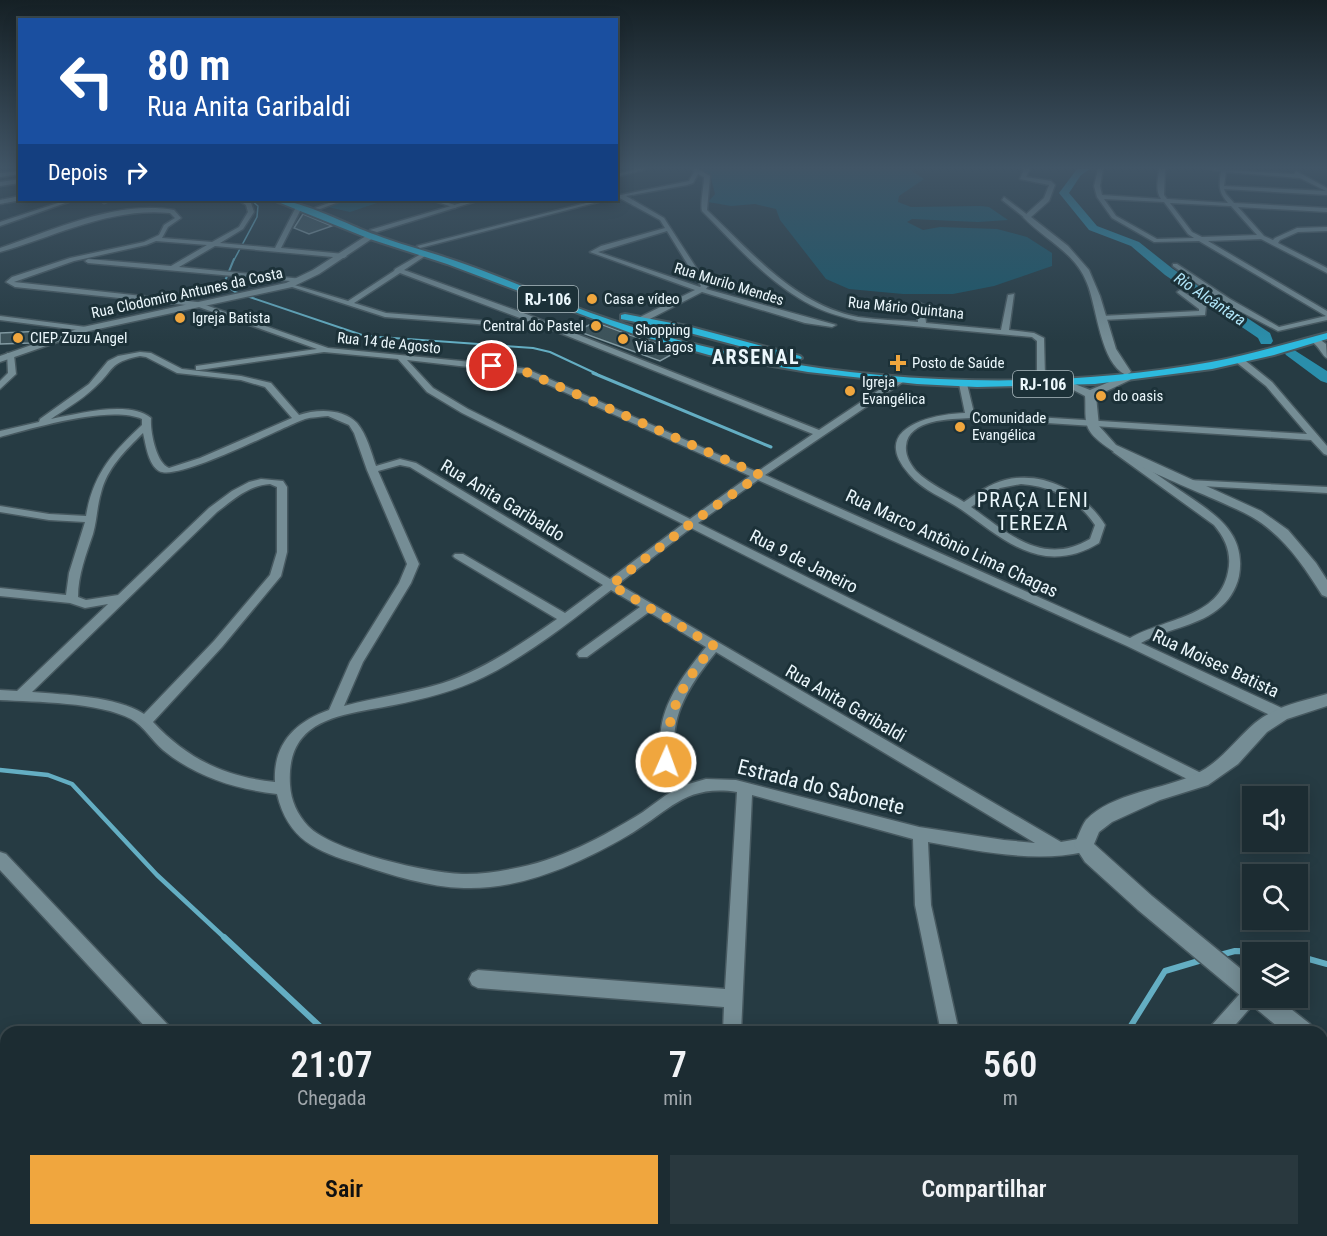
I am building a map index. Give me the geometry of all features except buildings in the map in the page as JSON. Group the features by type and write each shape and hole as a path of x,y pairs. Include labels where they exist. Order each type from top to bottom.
{"highway":[{"name":"RJ-106","path":"358,227 595,309 639,321 675,326 781,354 867,370 969,379 1126,375"},
{"name":"RJ-106","path":"359,227 373,233"},
{"name":"RJ-106","path":"421,250 657,338 773,364 900,380 963,384 1067,384 1247,356 1298,341 1327,329"},
{"path":"657,338 676,336 679,332 675,326"},
{"name":"RJ-106","path":"1298,341 1323,342"}],"street":[{"path":"0,250 74,227"},
{"path":"72,259 127,248 156,239 161,236 166,227"},
{"path":"173,268 242,227"},
{"path":"277,251 289,227"},
{"name":"Rua Clodomiro Antunes da Costa","path":"0,359 86,329 290,285 344,255 373,233 392,227"},
{"path":"348,304 397,270 421,250 506,227"},
{"path":"639,321 701,291 705,286 667,227"},
{"name":"Rua Mário Quintana","path":"720,227 792,293 818,306 851,318 1005,331 1028,334 1041,340 1041,377"},
{"path":"1040,227 1078,260 1093,286 1115,360 1126,375 1090,394"},
{"path":"1130,227 1156,241 1263,237"},
{"path":"1185,227 1203,241 1327,316"},
{"path":"1253,227 1263,237 1327,271"},
{"name":"Rua Murilo Mendes","path":"669,229 603,247 593,252 701,291 808,321 832,325"},
{"path":"1275,244 1277,239 1288,232 1327,229"},
{"path":"156,239 344,255"},
{"path":"72,259 302,280"},
{"name":"Rua 14 de Agosto","path":"72,259 14,278 9,282 15,285 197,304 327,350 524,371 760,475"},
{"path":"1175,265 1227,301 1278,329 1327,316"},
{"path":"397,270 552,327 819,433"},
{"path":"290,285 385,315 552,327"},
{"path":"1102,318 1199,314 1203,311 1203,308 1180,292"},
{"path":"1005,331 1012,295"},
{"path":"920,305 922,325"},
{"path":"0,318 86,329"},
{"path":"1323,342 1327,356"},
{"path":"180,371 327,350"},
{"path":"38,424 92,386 111,363 121,358 146,354 180,371 252,379 268,385 297,419"},
{"path":"0,386 12,374 10,355"},
{"path":"1247,356 1327,452"},
{"name":"Rua 9 de Janeiro","path":"402,359 430,390 445,400 1202,780"},
{"path":"0,695 108,706 132,714 145,722 165,744 213,774 248,786 281,789 282,769 300,729 334,714 409,697 459,682 489,668 611,585 690,524 819,433 900,380"},
{"path":"963,384 970,415"},
{"path":"1067,384 1090,394"},
{"path":"1090,394 1094,424 1100,436 1112,447 1256,514 1283,533 1311,566 1327,592"},
{"path":"0,434 38,424 92,416 131,413 144,415 147,418 146,426 155,459 161,468 169,471 203,460 297,419 328,413 352,423 359,433 372,470 413,564 408,582 390,605 347,678 334,714"},
{"path":"964,507 993,488 1008,482 1023,481 1047,486 1082,502 1100,525 1095,541 1083,549 1064,554 1039,551 1014,543 964,507 923,482 899,453 899,443 911,428 939,417 970,415 1314,437"},
{"path":"72,599 74,572 91,519 96,491 105,471 120,451 146,426"},
{"name":"Rua Moises Batista","path":"1112,447 1213,518 1226,531 1236,562 1231,591 1220,603 1185,621 1144,634 1131,643 1281,714"},
{"name":"Rua Anita Garibaldo","path":"372,470 400,462 413,465 611,585"},
{"name":"Rua Marco Antônio Lima Chagas","path":"760,475 1131,643"},
{"path":"20,696 213,510 230,497 265,481 279,483 282,487 282,552 275,576 218,644 145,722"},
{"path":"1188,483 1327,490"},
{"path":"0,509 50,517 91,519"},
{"path":"459,556 564,618"},
{"name":"Rua Anita Garibaldi","path":"611,585 1063,851"},
{"path":"0,592 72,599 85,604 123,598"},
{"path":"583,654 648,607"},
{"path":"680,791 666,762 666,737 674,706 682,688 714,646"},
{"path":"1242,984 1088,851 1092,827 1105,816 1155,794 1202,780 1232,759 1261,727 1281,714 1327,700"},
{"name":"Estrada do Sabonete","path":"281,789 294,821 316,842 379,863 441,879 466,881 514,876 547,868 591,850 647,818 680,791 721,784 745,788 920,833 1012,849 1088,851"},
{"path":"732,1026 745,788"},
{"path":"920,833 923,905 949,1026"},
{"path":"0,859 157,1026"},
{"path":"478,979 734,999"},
{"path":"1222,1026 1242,1003"},
{"path":"1272,1008 1295,1026"}],"shaded area":[{"path":"785,227 916,227 923,230 940,227 997,229 1027,237 1052,253 1052,266 994,286 953,294 903,294 849,289 826,279"}],"waterway":[{"path":"234,260 252,227"},
{"name":"Rio Alcântara","path":"1092,227 1135,244 1169,272 1265,336 1266,341"},
{"path":"234,259 225,281 228,287 235,292 365,336 533,348 550,352 597,374"},
{"name":"Rio Alcântara","path":"1291,352 1327,378"},
{"path":"593,373 771,447"},
{"path":"0,770 48,775 72,784 157,875 226,939"},
{"path":"224,937 320,1026"},
{"path":"1220,955 1242,951"},
{"path":"1308,959 1327,964"},
{"path":"1131,1026 1165,971 1202,960"}],"place":[{"name":"Casa e vídeo","path":"592,299"},
{"name":"Igreja Batista","path":"180,318"},
{"name":"Central do Pastel","path":"596,326"},
{"name":"CIEP Zuzu Angel","path":"18,338"},
{"name":"Shopping Via Lagos","path":"623,339"},
{"name":"Posto de Saúde","path":"898,363"},
{"name":"Igreja Evangélica","path":"850,391"},
{"name":"do oasis","path":"1101,396"},
{"name":"Comunidade Evangélica","path":"960,427"}],"district":[{"name":"ARSENAL","path":"756,357"},
{"name":"PRAÇA LENI TEREZA","path":"1033,512"}],"route":[{"path":"492,366 524,371 760,475 690,524 611,585 714,646 695,668 674,706 666,737 666,762"}]}
